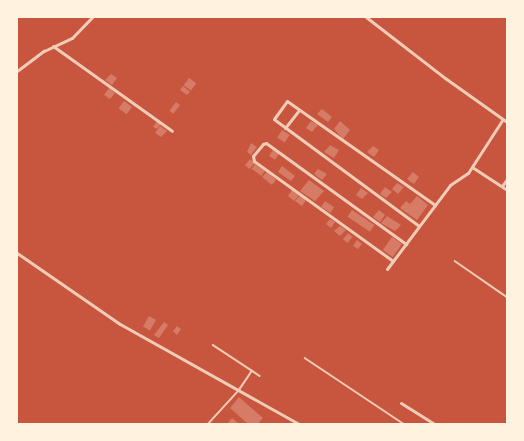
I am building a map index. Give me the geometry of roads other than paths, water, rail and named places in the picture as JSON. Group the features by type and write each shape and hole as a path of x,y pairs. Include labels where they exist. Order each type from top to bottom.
{"street":[{"path":"17,71 44,51 72,38 92,17"},
{"path":"366,17 445,78 507,122"},
{"path":"53,46 172,131"},
{"path":"419,226 274,119 287,101 435,205"},
{"path":"286,128 299,110"},
{"path":"387,269 452,182 465,176 472,167 503,119"},
{"path":"392,261 254,161 253,156 263,144 266,143 406,244"},
{"path":"472,167 507,190"},
{"path":"502,186 507,179"},
{"path":"17,253 120,324 299,424"},
{"path":"401,403 434,424"}],"lane":[{"path":"455,261 507,297"},
{"path":"212,345 260,376"},
{"path":"305,358 404,424"},
{"path":"208,424 239,390 252,371"}]}
